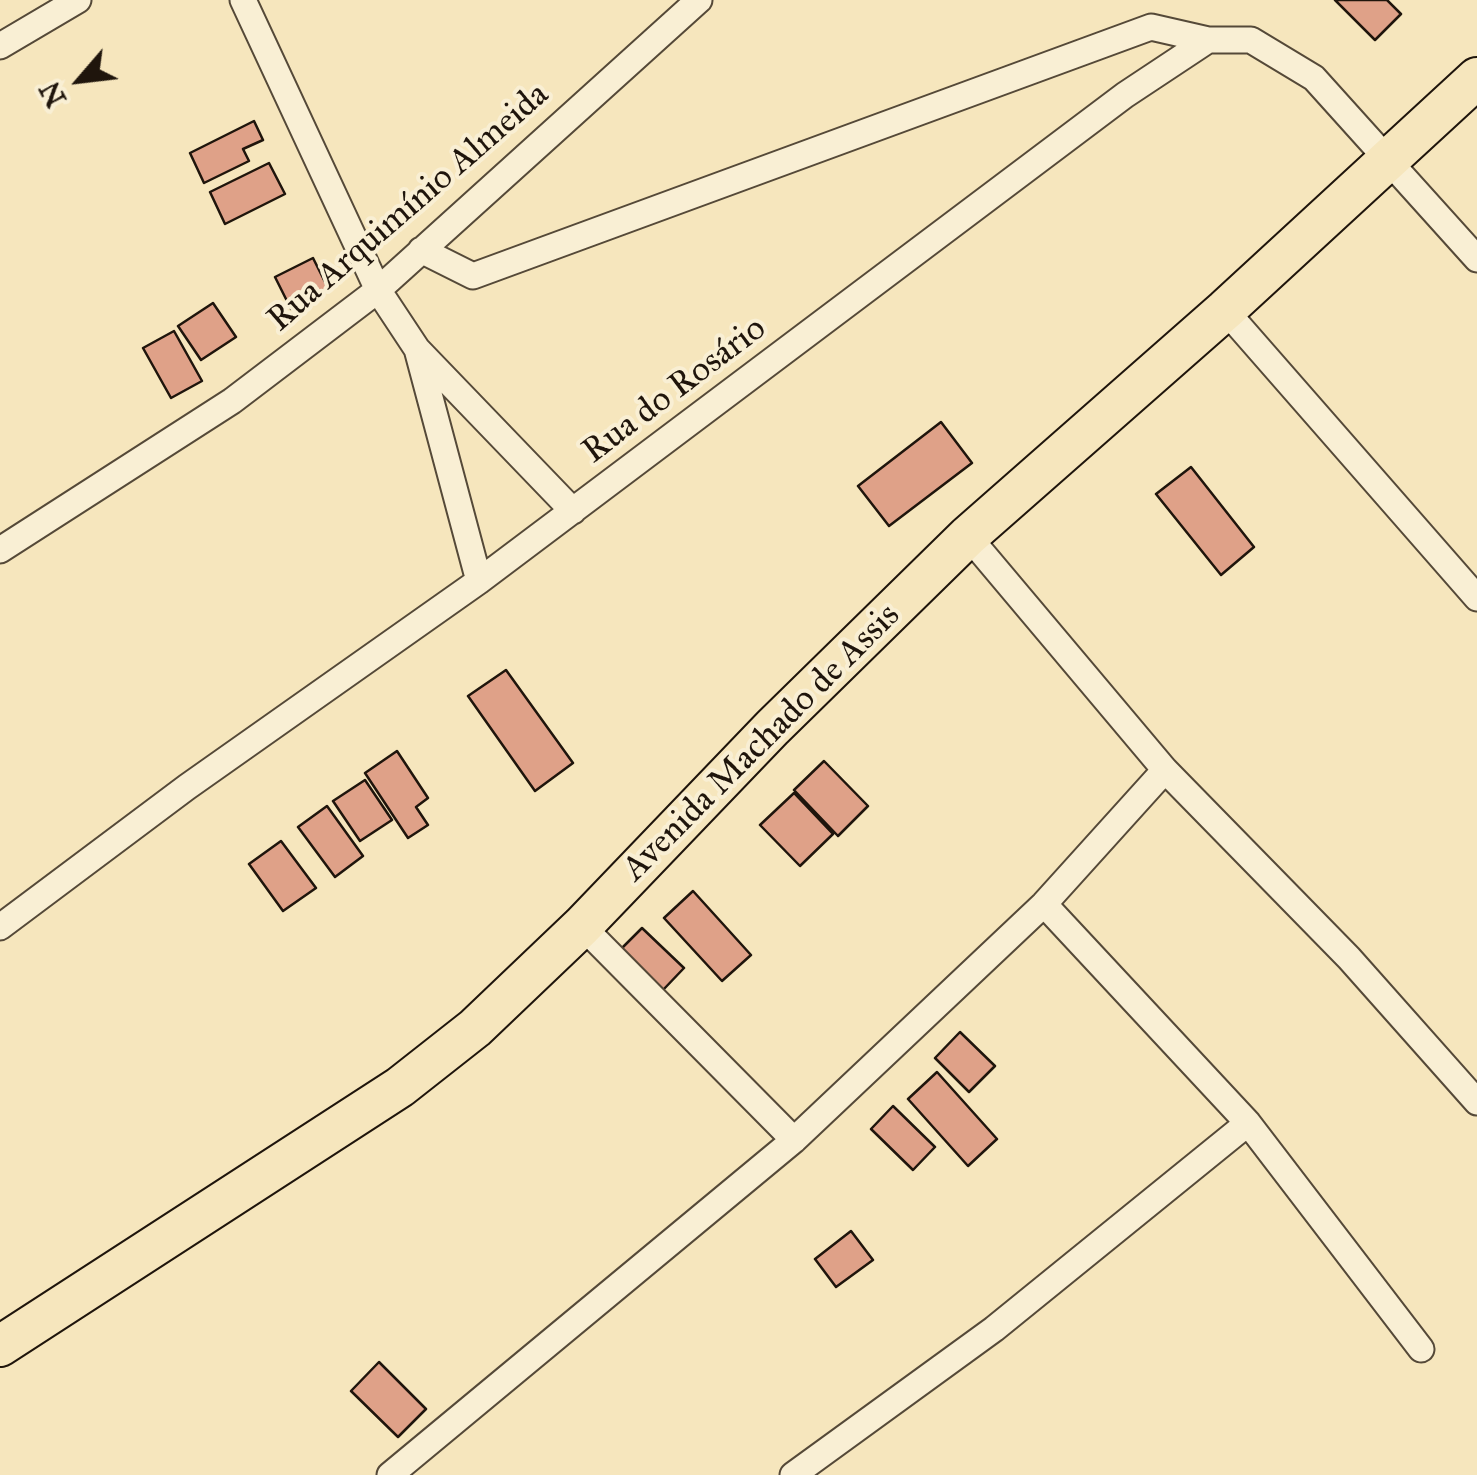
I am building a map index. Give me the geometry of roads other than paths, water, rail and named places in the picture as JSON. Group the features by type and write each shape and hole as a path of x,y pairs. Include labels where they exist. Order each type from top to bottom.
{"main road":[{"name":"Avenida Machado de Assis","path":"0,1346 400,1087 475,1028 582,926 772,728 968,536 1225,310 1477,78"}],"street":[{"path":"0,46 78,0"},
{"path":"243,0 378,290 418,349 573,511"},
{"name":"Rua Arquimínio Almeida","path":"0,550 232,401 378,290 698,0"},
{"path":"422,250 474,276 1152,27 1208,40 1251,40 1314,78 1477,260"},
{"name":"Rua do Rosário","path":"0,927 187,787 480,581 1125,95 1208,40"},
{"path":"1225,310 1477,598"},
{"path":"418,349 480,581"},
{"path":"968,536 1165,770 1349,958 1477,1102"},
{"path":"390,1475 794,1140 1044,904 1165,770"},
{"path":"1044,904 1248,1123 1421,1349"},
{"path":"582,926 794,1140"},
{"path":"794,1475 994,1329 1248,1123"}]}
